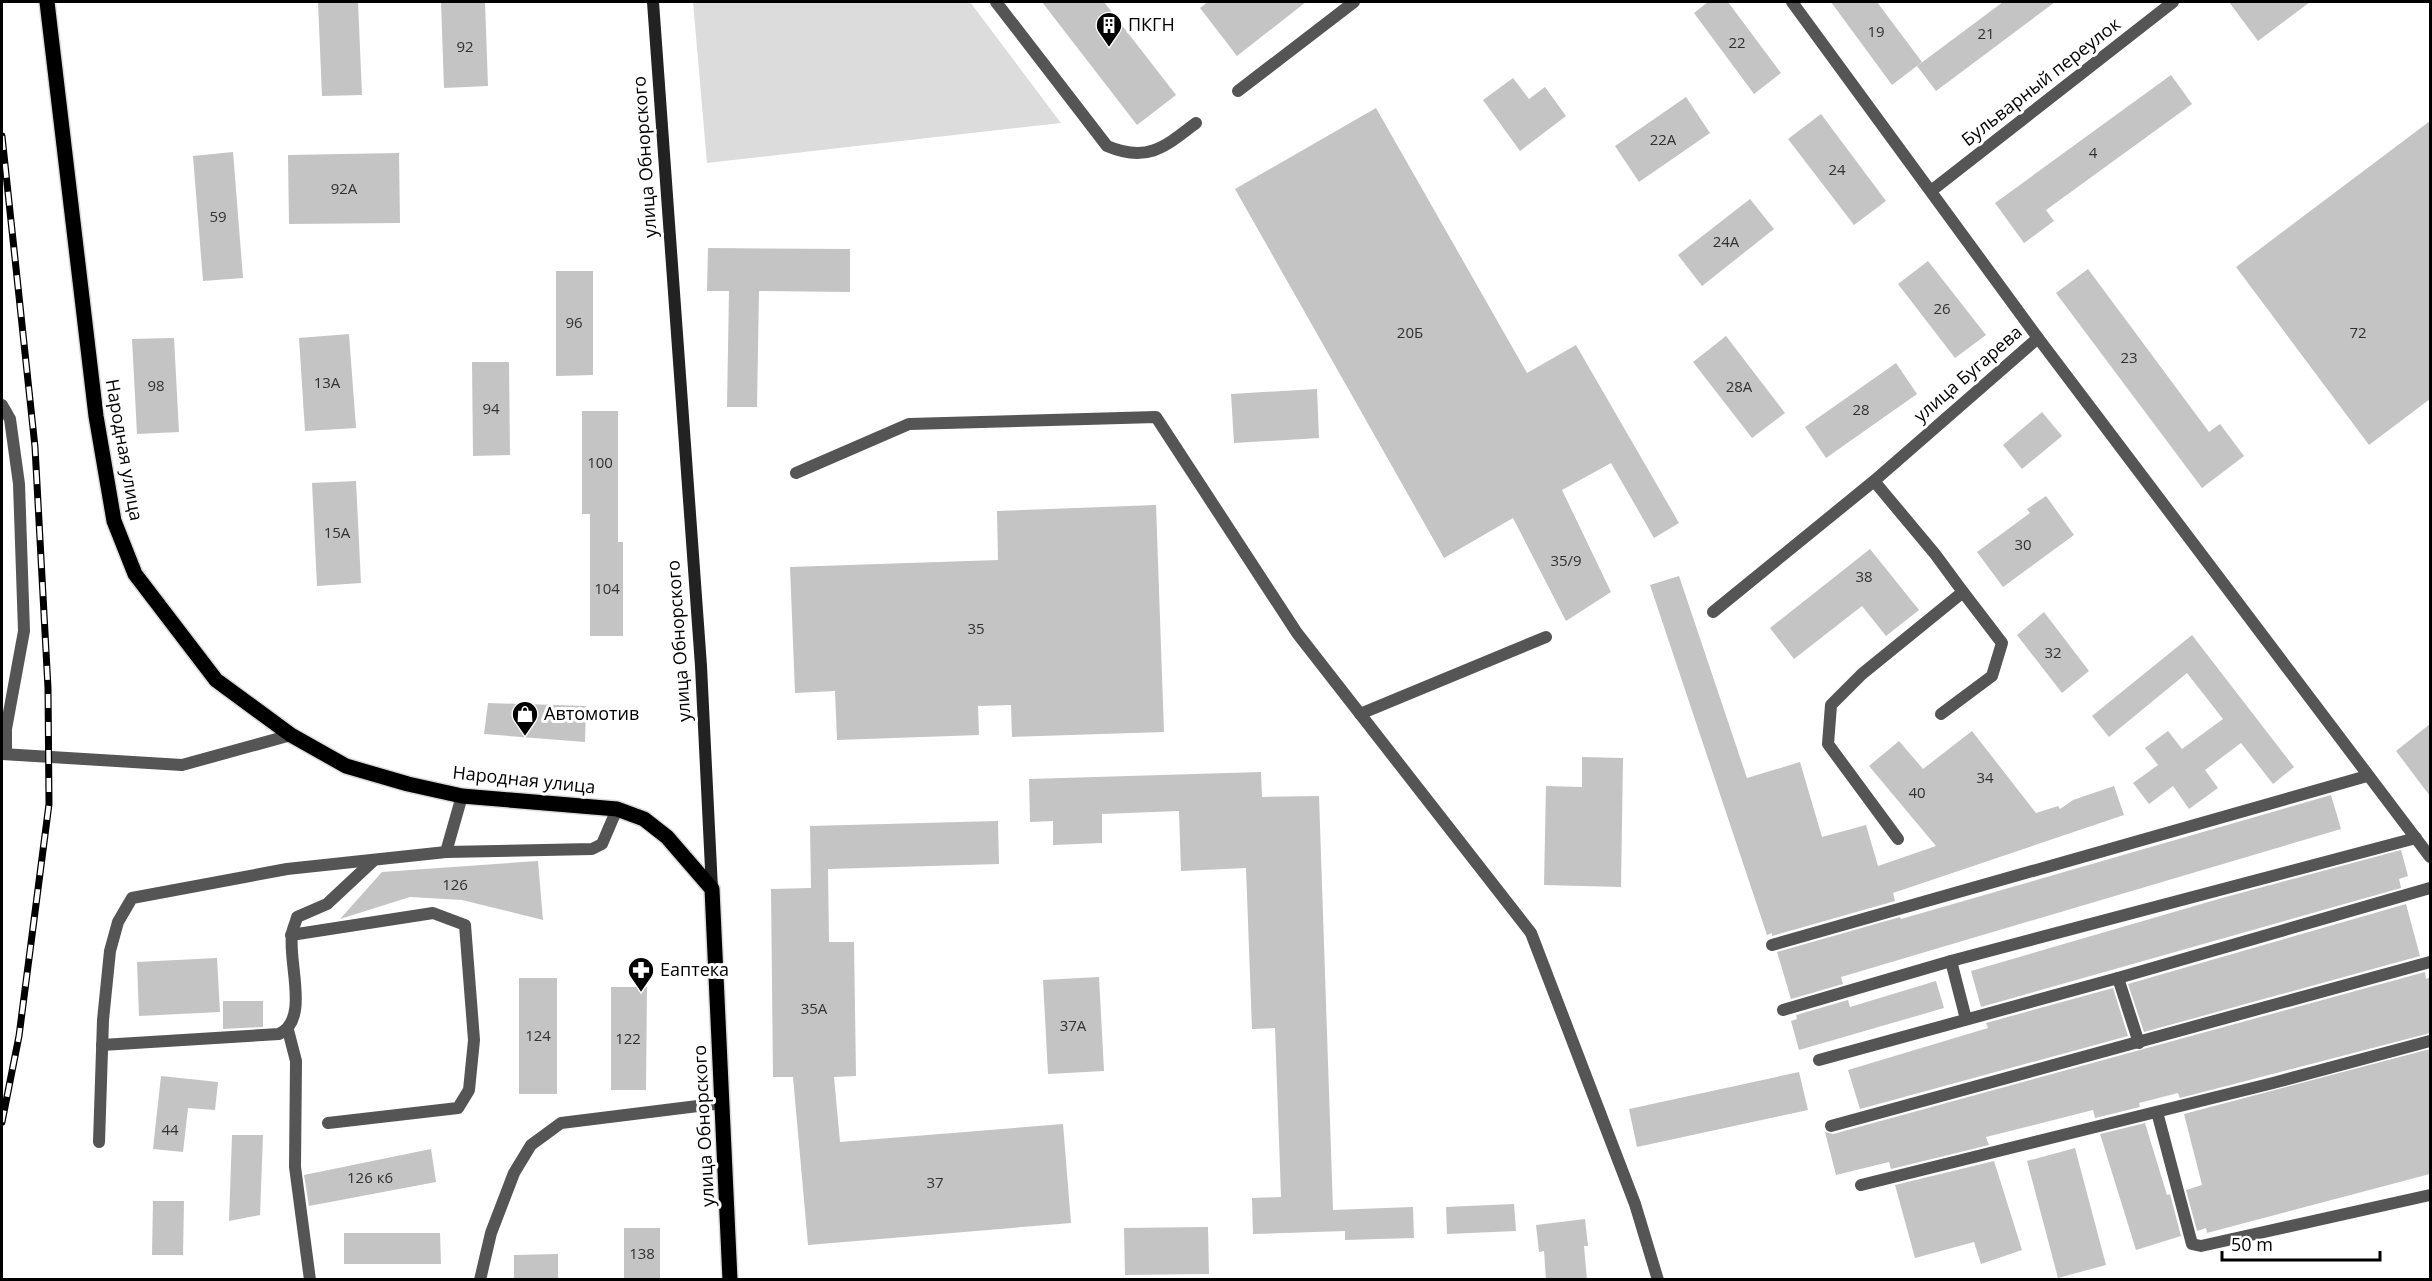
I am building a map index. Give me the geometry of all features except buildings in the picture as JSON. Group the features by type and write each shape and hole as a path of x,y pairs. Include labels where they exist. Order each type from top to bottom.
{"main road":[{"name":"Народная улица","path":"47,2 96,416 114,521 135,574 216,680 291,735 346,766 408,784 462,796 617,809 644,819 667,837 712,889"},
{"name":"улица Обнорского","path":"653,2 701,654 730,1280"}],"street":[{"path":"996,2 1107,146 1122,152 1141,154 1163,148 1196,123"},
{"path":"1238,92 1354,2"},
{"name":"улица Бугарева","path":"1713,612 1874,481 2038,338 1792,2"},
{"name":"Бульварный переулок","path":"1931,191 2171,2"},
{"path":"2038,338 2430,857"},
{"path":"2,405 10,419 19,484 24,631 6,729 4,754 182,765 291,735"},
{"path":"796,474 909,424 1156,417 1297,633 1531,933 1635,1204 1658,1280"},
{"path":"1874,481 1935,554 2002,644 1992,676 1941,714"},
{"path":"1898,839 1828,744 1831,705 1862,674 1963,592"},
{"path":"1360,714 1546,638"},
{"path":"1772,945 2367,776"},
{"path":"446,852 462,796"},
{"path":"99,1142 102,1045 110,951 118,922 132,898 286,869 446,852 592,849 602,844 617,809"},
{"path":"1783,1010 1951,962 2416,838"},
{"path":"102,1045 279,1035 288,1030 294,1021 295,977 291,935 297,917 327,904 373,861"},
{"path":"1819,1060 2118,978 2430,888"},
{"path":"291,935 433,913 465,926 474,1040 469,1090 458,1108 328,1123"},
{"path":"1951,962 1966,1019"},
{"path":"1831,1126 2430,962"},
{"path":"2118,978 2139,1043"},
{"path":"288,1030 296,1061 295,1167 310,1280"},
{"path":"1862,1185 2430,1041"},
{"path":"480,1280 491,1233 514,1173 531,1144 561,1123 722,1103"},
{"path":"2157,1112 2192,1244 2201,1246 2430,1195"}],"shaded area":[{"path":"693,2 970,2 1061,123 707,163"}],"railway":[{"path":"2,136 35,447 48,688 49,804 19,1036 2,1122"}],"place":[{"name":"ПКГН","path":"1109,48"},
{"name":"Автомотив","path":"525,737"},
{"name":"Еаптека","path":"641,993"}]}
